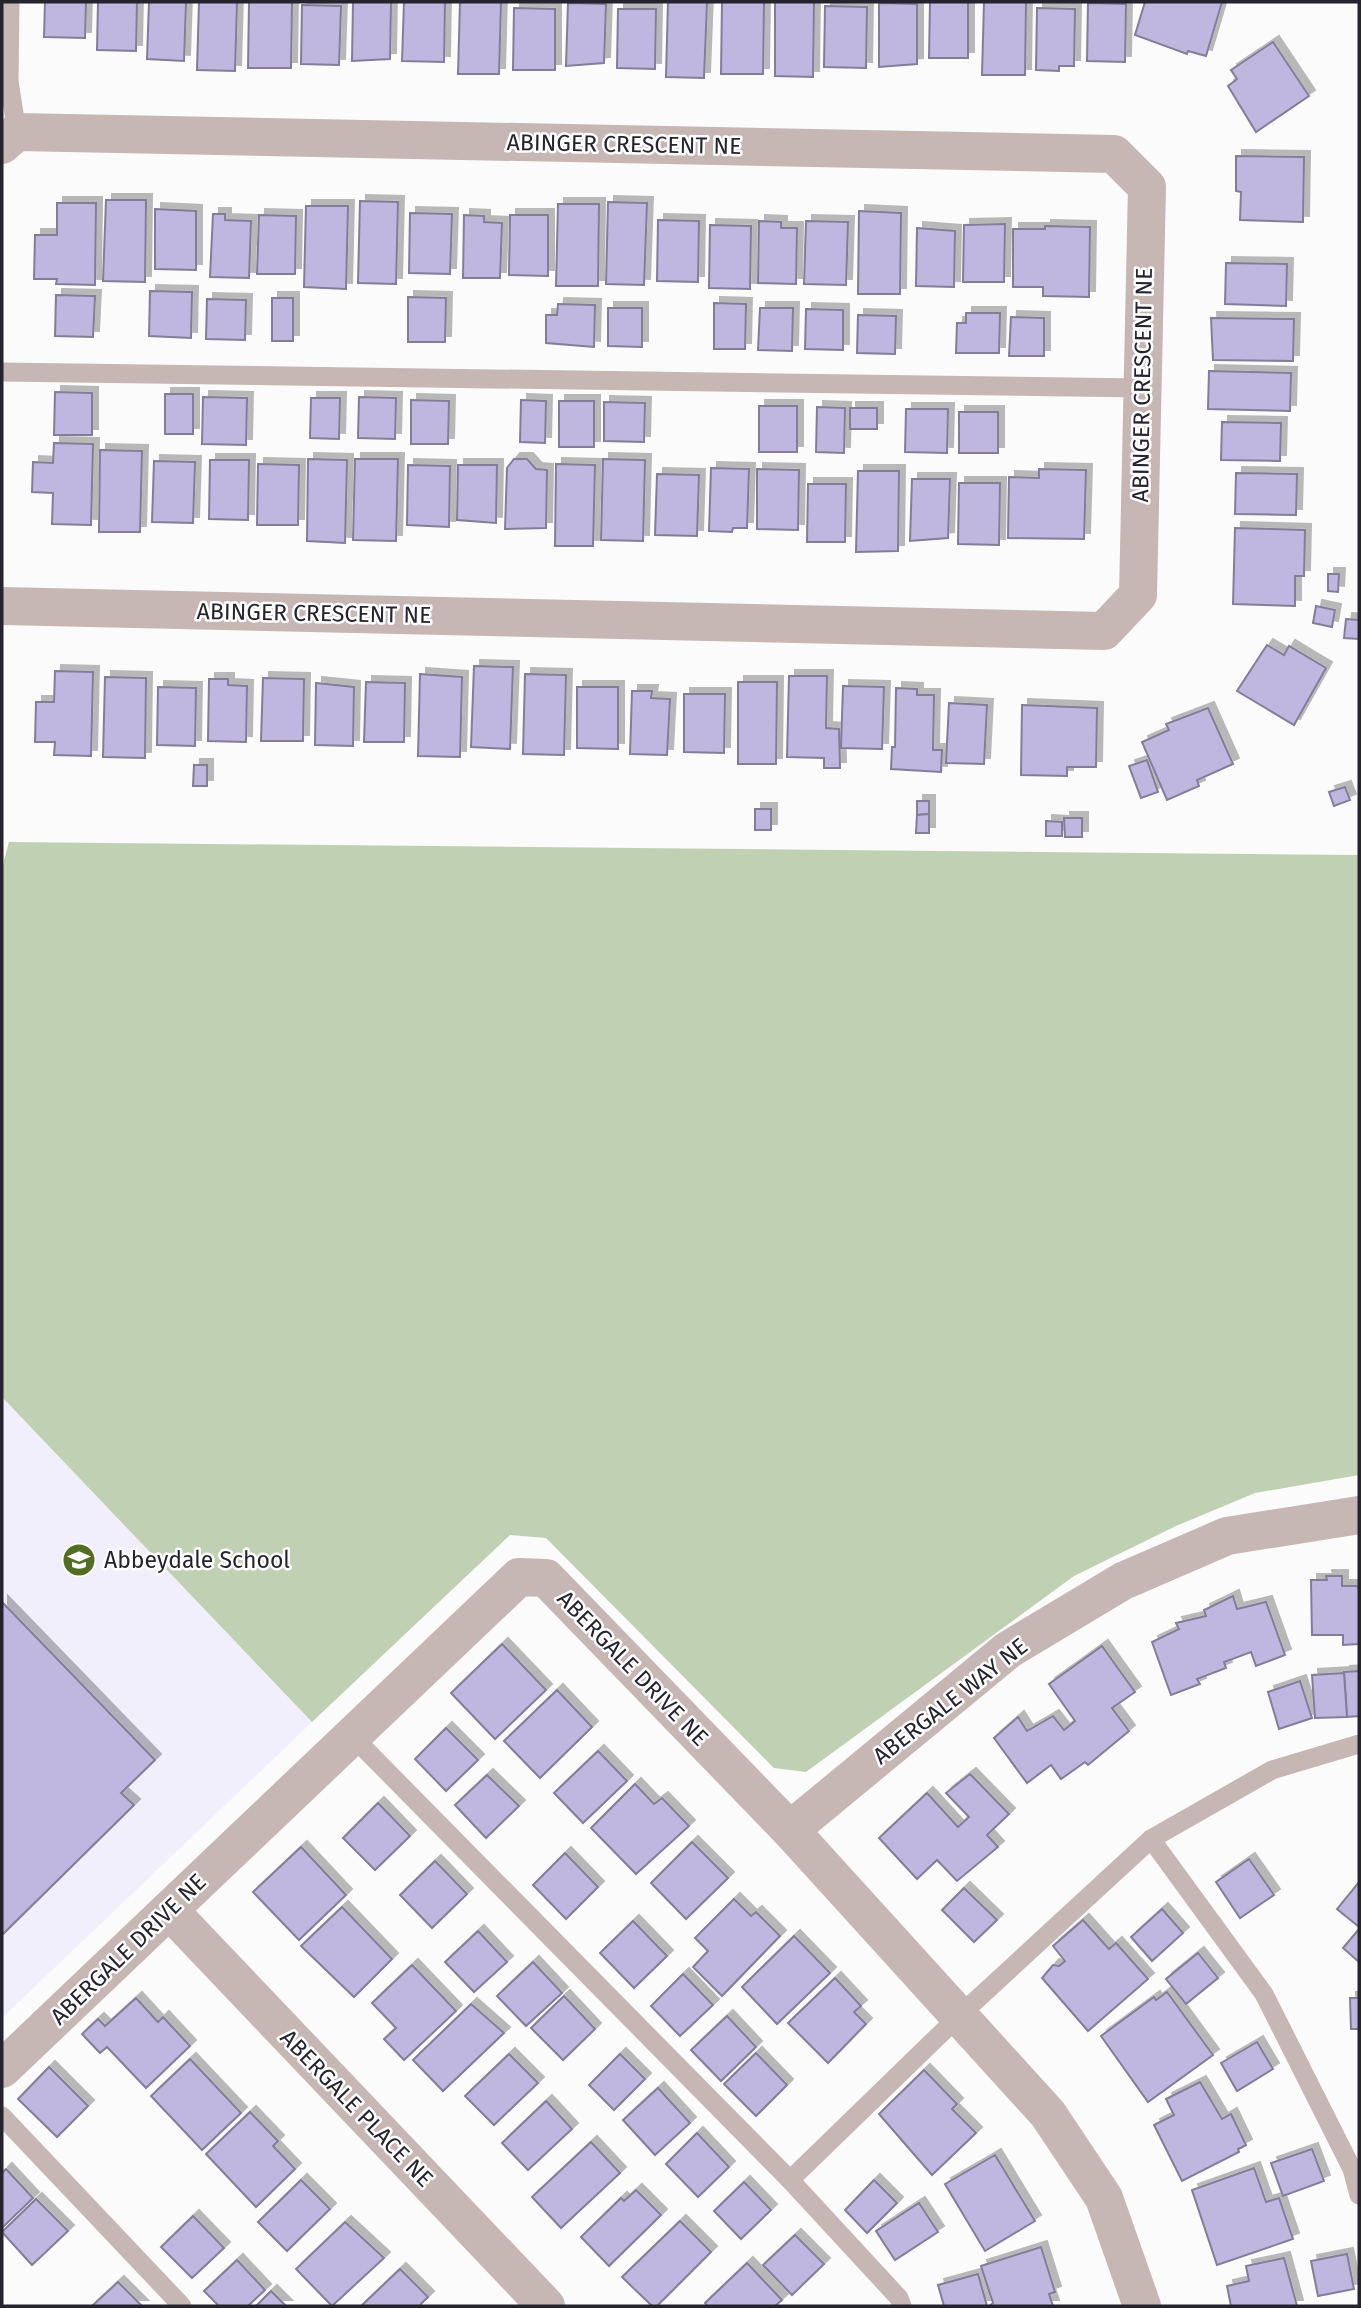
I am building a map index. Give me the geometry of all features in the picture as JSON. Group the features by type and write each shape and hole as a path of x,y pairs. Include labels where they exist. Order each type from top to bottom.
{"street":[{"name":"ABINGER CRESCENT NE","path":"2,606 1104,631 1138,595 1147,187 1114,154 9,138"},
{"name":"ABERGALE WAY NE","path":"790,1830 1008,1650 1123,1581 1227,1536 1359,1515"},
{"name":"ABERGALE DRIVE NE","path":"2,2069 519,1577 546,1578 790,1830 1048,2114 1104,2198 1142,2306"},
{"name":"ABERGALE PLACE NE","path":"169,1910 546,2306"}],"lane":[{"path":"9,138 10,2"},
{"path":"2,372 1141,388"},
{"path":"352,1736 790,2180 899,2298 902,2306"},
{"path":"790,2180 959,2016 1151,1839 1272,1770 1359,1744"},
{"path":"1151,1839 1264,1994 1352,2169 1359,2195"},
{"path":"2,2116 182,2306"}],"shaded area":[{"name":"Abbeydale School","path":"2,1397 312,1722 2,2018"}],"green space":[{"path":"9,842 1359,855 1359,1475 1255,1493 1176,1526 1074,1576 806,1772 774,1768 546,1538 510,1535 312,1722 2,1397 2,868"}],"building":[{"path":"45,2 86,2 85,38 44,37"},
{"path":"98,2 137,2 136,51 97,50"},
{"path":"149,2 186,2 184,61 147,59"},
{"path":"199,2 237,2 235,71 197,70"},
{"path":"249,2 292,2 291,68 248,68"},
{"path":"353,2 391,2 390,59 352,61"},
{"path":"404,2 445,2 444,62 402,61"},
{"path":"460,2 501,2 499,74 458,74"},
{"path":"668,2 707,2 704,78 666,77"},
{"path":"722,2 764,2 763,74 721,74"},
{"path":"775,2 814,2 813,77 775,76"},
{"path":"930,2 968,2 968,58 929,58"},
{"path":"984,2 1026,2 1025,75 982,75"},
{"path":"1145,2 1222,2 1206,56 1188,51 1187,54 1135,35"},
{"path":"568,3 606,4 604,63 566,66"},
{"path":"879,3 917,4 917,64 879,67"},
{"path":"1088,3 1126,4 1125,62 1087,61"},
{"path":"302,5 341,6 339,65 301,64"},
{"path":"825,6 867,7 866,68 824,67"},
{"path":"514,8 555,9 555,70 513,70"},
{"path":"1037,8 1075,9 1074,66 1059,66 1059,71 1036,70"},
{"path":"618,9 656,9 655,69 617,68"},
{"path":"1273,42 1309,96 1256,132 1228,86 1237,79 1231,70"},
{"path":"1236,156 1304,157 1303,222 1240,220 1241,192 1236,191"},
{"path":"106,200 146,200 145,282 103,281"},
{"path":"360,201 398,202 396,284 358,283"},
{"path":"608,202 647,203 644,285 606,284"},
{"path":"57,203 96,203 95,285 56,284 57,279 34,279 35,235 57,235"},
{"path":"558,204 599,204 598,286 556,286"},
{"path":"306,206 348,206 346,289 304,287"},
{"path":"155,209 196,211 196,270 155,269"},
{"path":"859,211 901,213 900,294 858,294"},
{"path":"410,213 452,214 450,274 409,273"},
{"path":"213,214 225,214 225,220 251,221 249,278 210,277"},
{"path":"259,215 296,216 295,274 257,274"},
{"path":"464,215 484,216 484,222 502,223 500,278 463,278"},
{"path":"510,215 548,215 548,276 509,275"},
{"path":"658,220 699,221 698,282 657,281"},
{"path":"759,221 781,222 781,228 797,228 796,284 758,283"},
{"path":"806,221 848,222 846,285 804,284"},
{"path":"1005,224 1004,282 963,282 964,225"},
{"path":"710,225 751,226 750,289 709,288"},
{"path":"1045,226 1090,227 1089,297 1043,296 1043,287 1013,287 1013,229 1045,229"},
{"path":"917,228 955,231 954,287 916,286"},
{"path":"1226,263 1287,264 1286,306 1225,304"},
{"path":"150,291 192,292 191,338 149,336"},
{"path":"56,295 95,296 93,337 55,336"},
{"path":"408,297 446,298 445,342 408,342"},
{"path":"272,298 293,298 293,341 272,341"},
{"path":"207,299 246,300 245,340 206,339"},
{"path":"714,303 746,304 745,349 714,349"},
{"path":"558,304 595,305 594,347 546,343 546,315 557,315"},
{"path":"608,308 642,308 642,347 608,346"},
{"path":"760,308 793,308 792,351 758,350"},
{"path":"806,309 843,310 843,350 805,349"},
{"path":"966,313 1000,313 999,353 956,353 957,323 966,323"},
{"path":"858,315 896,316 895,354 857,353"},
{"path":"1011,317 1044,318 1044,356 1009,356"},
{"path":"1211,318 1294,319 1293,361 1213,360"},
{"path":"1209,371 1291,373 1290,411 1208,409"},
{"path":"55,392 92,393 92,435 54,435"},
{"path":"165,394 193,394 193,434 165,434"},
{"path":"203,397 247,398 246,445 202,444"},
{"path":"359,397 396,398 395,439 358,438"},
{"path":"311,398 340,398 339,439 310,438"},
{"path":"411,400 449,401 448,444 411,444"},
{"path":"521,400 546,401 545,443 520,442"},
{"path":"559,401 594,401 594,447 559,447"},
{"path":"604,402 645,403 644,442 604,441"},
{"path":"759,406 797,406 797,452 759,452"},
{"path":"817,407 845,408 844,453 816,452"},
{"path":"850,408 877,408 877,429 850,429"},
{"path":"906,409 948,409 947,453 905,452"},
{"path":"959,412 998,412 998,453 959,453"},
{"path":"1222,422 1281,423 1280,461 1221,460"},
{"path":"54,443 93,444 91,525 52,524 53,493 32,492 33,462 53,463"},
{"path":"100,450 142,451 140,532 99,532"},
{"path":"308,459 347,460 345,543 307,541"},
{"path":"355,459 398,459 396,541 353,540"},
{"path":"514,459 527,459 536,469 547,470 546,528 505,529 507,468"},
{"path":"603,459 645,460 643,541 601,540"},
{"path":"210,460 249,460 248,520 209,519"},
{"path":"154,461 195,462 193,523 152,522"},
{"path":"258,464 299,465 298,525 257,525"},
{"path":"556,464 595,465 593,546 555,546"},
{"path":"408,465 450,466 449,527 407,525"},
{"path":"458,465 497,465 496,523 457,520"},
{"path":"711,468 749,469 747,528 733,528 732,532 709,531"},
{"path":"757,469 799,470 798,530 757,529"},
{"path":"1039,469 1086,470 1084,539 1008,538 1009,477 1039,478"},
{"path":"858,471 899,471 898,551 856,552"},
{"path":"1236,473 1297,474 1296,515 1235,514"},
{"path":"657,474 699,475 697,536 655,535"},
{"path":"912,479 950,479 948,538 910,541"},
{"path":"959,483 1000,483 999,545 958,544"},
{"path":"808,484 846,484 845,542 807,542"},
{"path":"1235,528 1305,530 1304,576 1295,576 1295,606 1233,604"},
{"path":"1328,574 1339,574 1338,592 1328,591"},
{"path":"1316,606 1335,610 1332,627 1313,623"},
{"path":"1346,619 1359,620 1359,639 1344,638"},
{"path":"1267,645 1284,655 1289,646 1326,668 1294,725 1237,691"},
{"path":"474,666 513,667 510,749 471,747"},
{"path":"55,671 93,672 91,756 54,755 55,742 35,742 36,702 54,702"},
{"path":"420,674 462,677 460,757 418,756"},
{"path":"525,674 566,675 564,755 523,754"},
{"path":"789,676 827,676 826,728 839,729 840,768 824,768 824,758 787,757"},
{"path":"105,677 146,678 145,758 103,757"},
{"path":"263,678 304,679 303,741 261,741"},
{"path":"209,679 228,679 228,685 247,686 246,742 208,741"},
{"path":"366,682 405,683 404,742 364,742"},
{"path":"738,682 777,682 776,764 738,764"},
{"path":"316,683 354,687 353,746 315,745"},
{"path":"843,686 884,687 882,749 841,748"},
{"path":"158,687 196,688 195,746 157,745"},
{"path":"577,687 618,687 618,749 577,748"},
{"path":"896,688 917,689 917,695 934,695 933,750 942,750 941,772 891,769 892,747 895,747"},
{"path":"632,691 652,691 651,698 670,699 667,755 630,754"},
{"path":"684,694 725,694 724,753 684,752"},
{"path":"949,703 987,705 984,764 946,763"},
{"path":"1022,705 1097,708 1096,767 1067,767 1067,776 1021,775"},
{"path":"1208,708 1233,764 1197,780 1199,786 1167,800 1142,742 1169,730 1166,724"},
{"path":"1147,760 1158,792 1141,798 1129,766"},
{"path":"194,765 207,765 207,786 193,786"},
{"path":"1345,787 1350,800 1334,806 1329,792"},
{"path":"917,801 929,801 929,814 917,815"},
{"path":"755,809 771,809 771,830 755,830"},
{"path":"929,814 929,833 916,833 917,815"},
{"path":"1064,818 1082,818 1082,837 1065,837"},
{"path":"1046,821 1062,822 1062,836 1046,836"},
{"path":"1326,1576 1342,1576 1342,1586 1357,1586 1359,1589 1359,1644 1343,1645 1343,1635 1312,1635 1311,1580 1327,1580"},
{"path":"1233,1596 1237,1609 1266,1602 1285,1655 1256,1666 1251,1652 1224,1662 1226,1668 1197,1679 1200,1684 1171,1695 1152,1642 1179,1629 1176,1623 1206,1616 1204,1610"},
{"path":"2,1602 155,1760 121,1793 134,1805 2,1935"},
{"path":"502,1644 546,1690 495,1739 451,1693"},
{"path":"1102,1646 1135,1692 1112,1708 1129,1731 1088,1765 1085,1762 1061,1779 1051,1765 1027,1783 994,1738 1018,1717 1027,1731 1053,1716 1064,1730 1075,1721 1049,1684"},
{"path":"1359,1671 1359,1716 1347,1717 1344,1672"},
{"path":"1344,1673 1347,1717 1315,1718 1312,1675"},
{"path":"1300,1681 1312,1718 1279,1729 1268,1692"},
{"path":"557,1690 592,1727 540,1778 504,1741"},
{"path":"446,1728 478,1760 446,1791 415,1759"},
{"path":"598,1751 627,1781 583,1823 554,1793"},
{"path":"970,1774 1009,1814 987,1835 998,1847 957,1881 937,1860 917,1879 879,1838 927,1793 958,1827 969,1817 946,1793"},
{"path":"487,1775 519,1806 486,1838 455,1805"},
{"path":"635,1784 654,1804 662,1798 689,1826 636,1874 591,1828"},
{"path":"378,1803 410,1836 375,1870 343,1838"},
{"path":"692,1842 728,1878 686,1919 651,1883"},
{"path":"301,1847 346,1895 299,1940 253,1892"},
{"path":"565,1853 598,1887 566,1919 533,1885"},
{"path":"1249,1859 1274,1895 1240,1918 1216,1882"},
{"path":"435,1861 467,1894 432,1928 400,1895"},
{"path":"1359,1882 1359,1927 1337,1909"},
{"path":"964,1888 997,1920 974,1942 942,1910"},
{"path":"734,1899 751,1916 756,1912 780,1936 722,1996 693,1967 708,1951 695,1938"},
{"path":"342,1907 392,1959 354,1997 301,1946"},
{"path":"1162,1909 1183,1933 1152,1961 1131,1937"},
{"path":"1083,1920 1109,1949 1116,1943 1148,1979 1088,2031 1042,1978 1053,1965 1059,1966 1065,1961 1053,1946"},
{"path":"633,1921 667,1956 634,1988 600,1953"},
{"path":"1359,1929 1359,1962 1343,1948"},
{"path":"478,1931 507,1962 474,1992 445,1962"},
{"path":"794,1936 830,1973 777,2024 742,1987"},
{"path":"1198,1953 1218,1978 1186,2004 1166,1979"},
{"path":"533,1962 562,1993 526,2026 497,1996"},
{"path":"412,1965 456,2011 404,2060 384,2039 396,2028 372,2003"},
{"path":"683,1974 713,2005 680,2036 651,2006"},
{"path":"835,1978 861,2006 854,2012 866,2024 828,2063 788,2023"},
{"path":"1167,1992 1213,2055 1148,2102 1101,2036 1154,1997 1156,2000"},
{"path":"564,1996 595,2029 563,2060 531,2028"},
{"path":"136,1998 158,2022 163,2017 190,2046 146,2088 107,2047 100,2053 82,2034 98,2019 105,2026"},
{"path":"1350,1998 1359,1998 1359,2029 1351,2029"},
{"path":"471,2004 504,2033 443,2091 413,2060"},
{"path":"727,2016 756,2047 721,2081 691,2050"},
{"path":"1257,2042 1273,2069 1237,2091 1221,2063"},
{"path":"756,2053 787,2085 756,2116 724,2084"},
{"path":"509,2054 538,2083 494,2125 465,2096"},
{"path":"620,2054 645,2079 614,2110 589,2085"},
{"path":"190,2059 241,2113 202,2150 151,2096"},
{"path":"49,2067 88,2106 57,2137 18,2099"},
{"path":"924,2070 957,2104 952,2109 976,2133 932,2175 879,2114"},
{"path":"1200,2082 1222,2119 1231,2114 1246,2145 1238,2149 1239,2152 1182,2181 1154,2125 1174,2115 1166,2099"},
{"path":"658,2088 690,2123 655,2155 623,2120"},
{"path":"546,2101 572,2129 528,2170 502,2143"},
{"path":"250,2112 278,2141 273,2146 295,2169 256,2207 206,2154"},
{"path":"697,2133 729,2167 698,2197 666,2164"},
{"path":"591,2142 620,2173 561,2228 532,2197"},
{"path":"1312,2149 1324,2181 1283,2196 1271,2163"},
{"path":"995,2155 1035,2221 985,2251 945,2184"},
{"path":"1254,2168 1266,2202 1279,2198 1293,2239 1217,2265 1192,2190"},
{"path":"6,2169 33,2198 2,2228 2,2173"},
{"path":"301,2180 330,2209 287,2251 258,2222"},
{"path":"874,2180 897,2203 867,2233 845,2210"},
{"path":"744,2182 771,2210 741,2239 714,2211"},
{"path":"636,2190 661,2215 609,2266 581,2237 621,2198 624,2201"},
{"path":"36,2199 68,2231 32,2265 2,2232"},
{"path":"919,2203 938,2232 895,2260 876,2231"},
{"path":"193,2216 224,2248 192,2278 161,2247"},
{"path":"680,2221 711,2252 657,2306 652,2306 622,2277"},
{"path":"345,2222 384,2258 332,2306 296,2269"},
{"path":"795,2235 824,2264 792,2295 763,2265"},
{"path":"1041,2247 1055,2292 1049,2294 1053,2306 989,2306 993,2303 981,2266"},
{"path":"1347,2254 1354,2289 1318,2296 1311,2261"},
{"path":"1284,2258 1297,2306 1231,2306 1227,2286 1249,2281 1246,2266"},
{"path":"237,2260 265,2290 248,2306 219,2306 204,2291"},
{"path":"747,2263 782,2300 775,2306 707,2306 705,2303"},
{"path":"400,2269 428,2297 419,2306 361,2306"},
{"path":"978,2274 987,2306 944,2306 938,2285"},
{"path":"118,2282 142,2306 92,2306"},
{"path":"271,2291 286,2306 256,2306"}],"place":[{"name":"Abbeydale School","path":"79,1560"}]}
